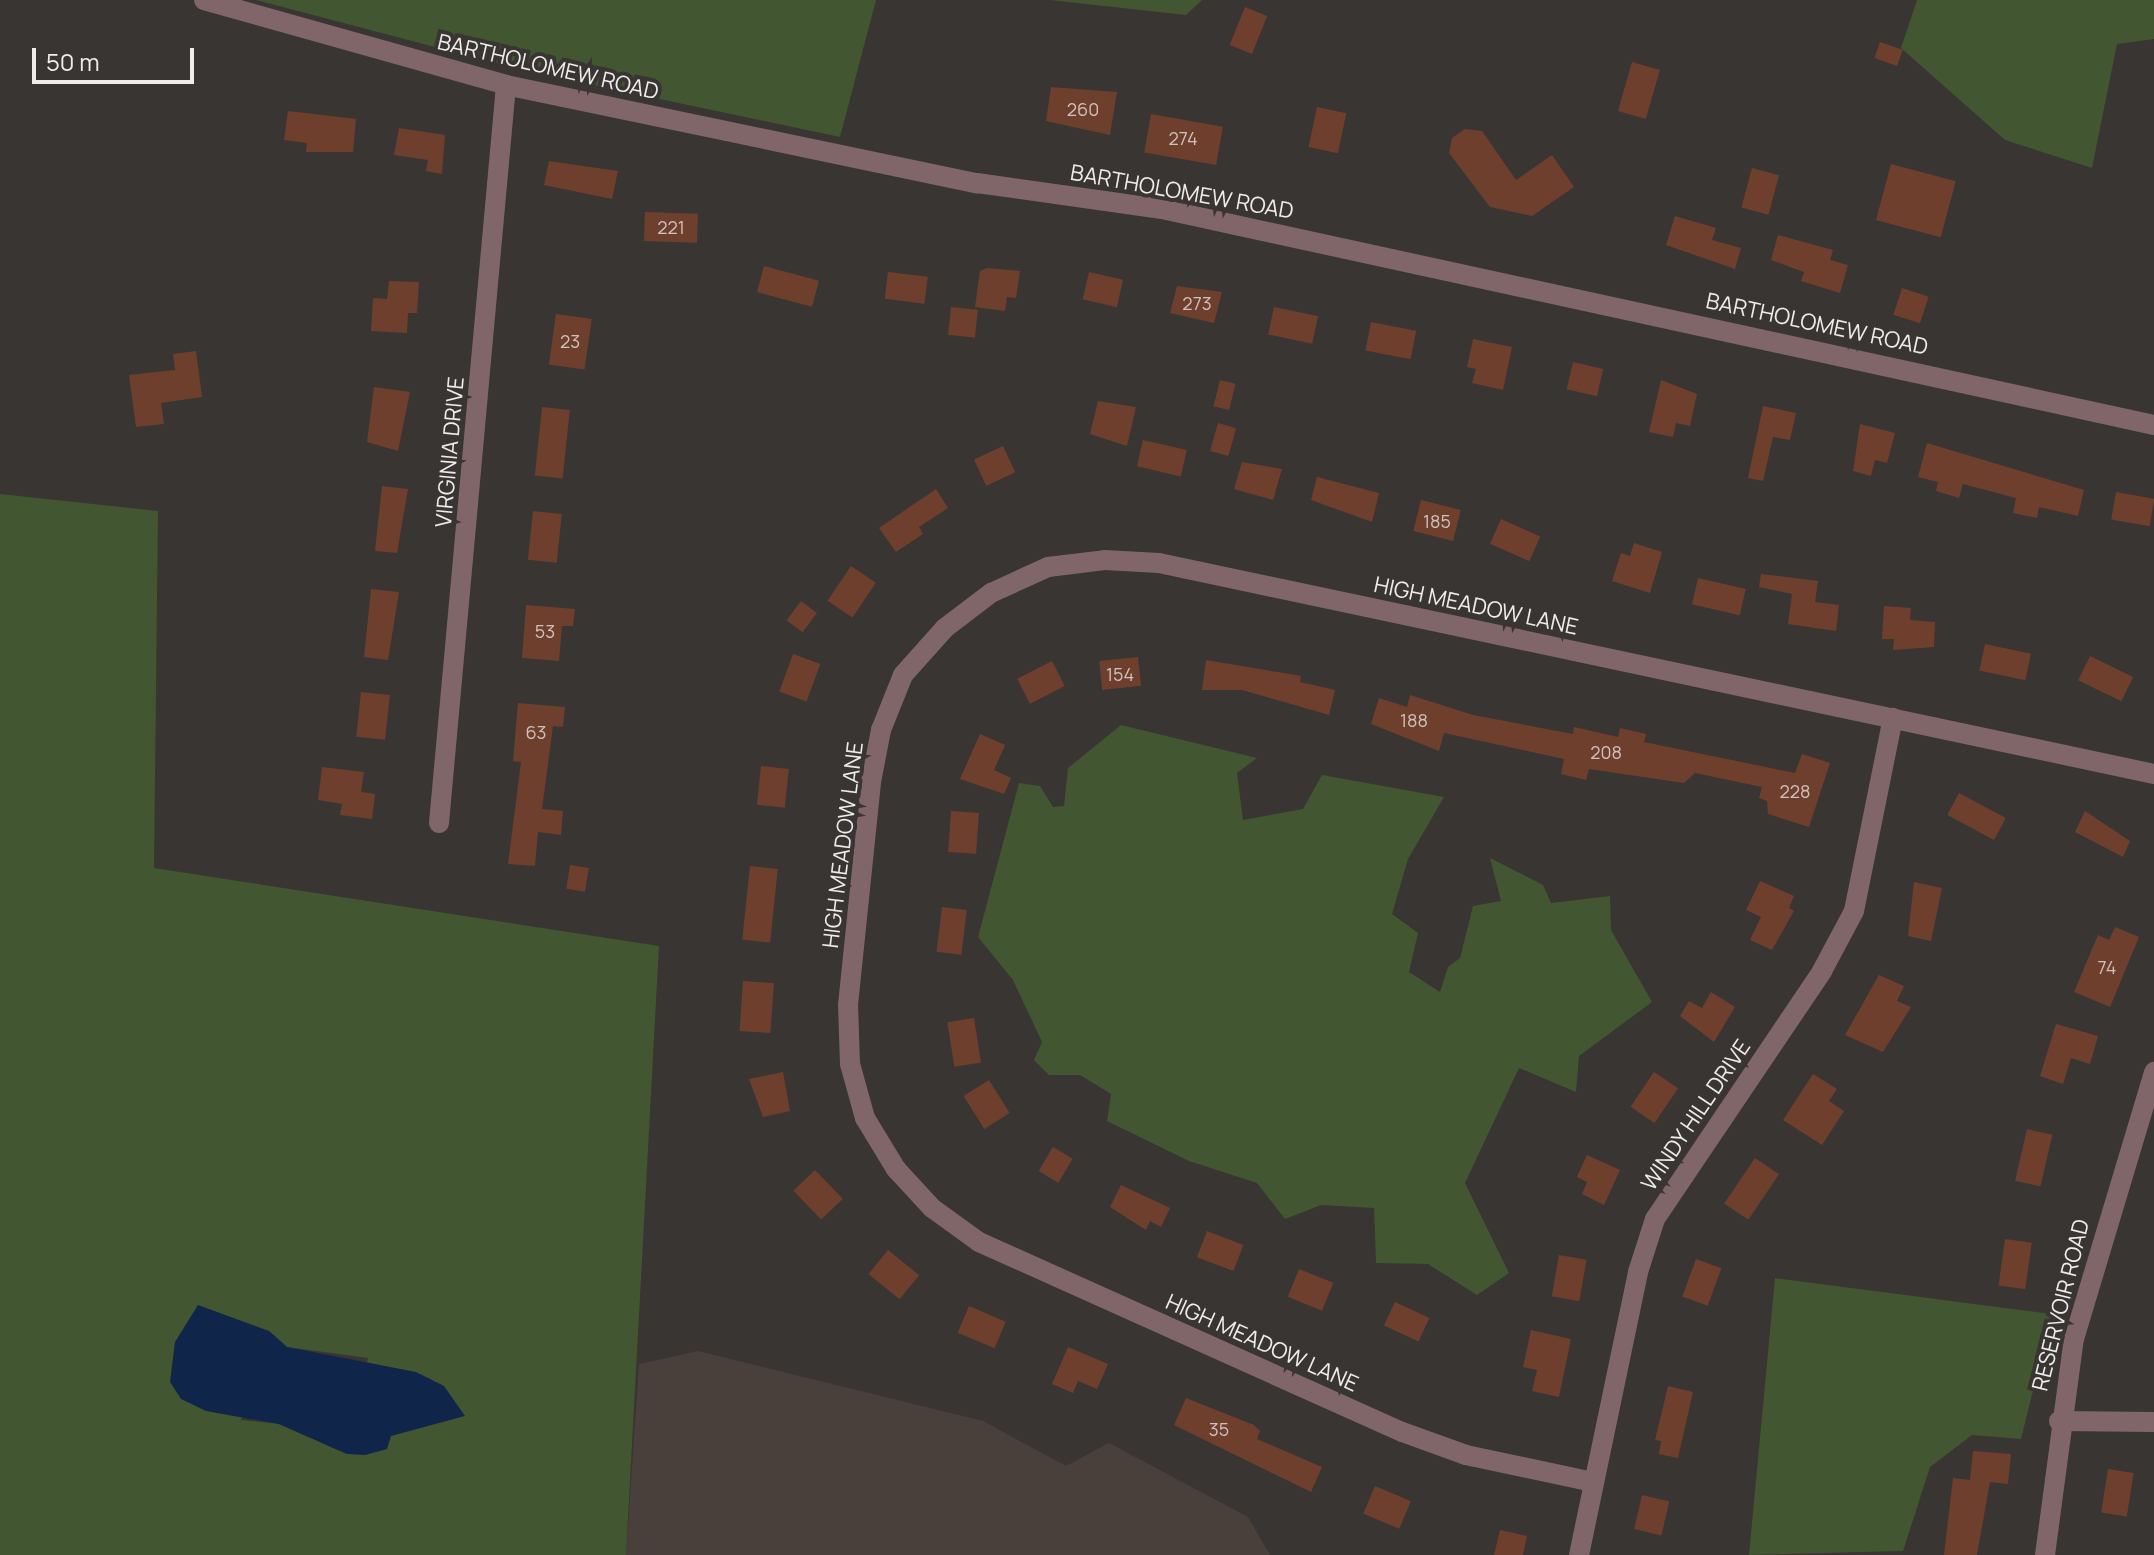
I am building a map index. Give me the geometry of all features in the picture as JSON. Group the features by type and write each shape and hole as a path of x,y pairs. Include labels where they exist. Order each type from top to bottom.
{"street":[{"name":"BARTHOLOMEW ROAD","path":"204,0 506,85 977,183 1162,209 2154,425"},
{"name":"VIRGINIA DRIVE","path":"439,823 506,85"},
{"name":"HIGH MEADOW LANE","path":"1593,1482 1466,1455 1402,1432 979,1242 932,1208 896,1169 865,1118 850,1064 848,1005 881,730 903,675 945,628 980,602 1048,567 1105,560 1159,563 2154,774"},
{"name":"WINDY HILL DRIVE","path":"1579,1555 1593,1482 1655,1219 1822,971 1854,911 1893,718"},
{"name":"RESERVOIR ROAD","path":"2045,1555 2059,1421 2085,1292 2154,1072"},
{"path":"2059,1421 2154,1422"}],"shaded area":[{"path":"698,1351 983,1421 1066,1466 1109,1443 1248,1517 1270,1555 626,1555 639,1364"}],"green space":[{"path":"256,0 876,0 840,137 522,70"},
{"path":"1050,0 1202,0 1186,15"},
{"path":"1917,0 2154,0 2154,39 2117,44 2092,168 2005,140 1901,48"},
{"path":"0,494 158,511 154,868 659,946 626,1555 0,1555","holes":["269,1331 287,1347 368,1358 347,1454 279,1424 241,1420"]},
{"path":"1121,725 1257,758 1237,773 1243,820 1303,809 1322,775 1444,797 1408,859 1392,914 1418,933 1409,972 1440,992 1448,967 1460,958 1473,906 1501,901 1490,858 1543,885 1551,903 1610,896 1611,930 1652,1002 1579,1056 1576,1092 1519,1068 1465,1183 1509,1273 1477,1295 1428,1264 1376,1263 1374,1208 1321,1205 1285,1219 1257,1183 1189,1161 1107,1121 1111,1094 1080,1075 1049,1075 1034,1060 1042,1042 1013,980 978,937 1019,783 1040,786 1053,807 1064,806 1068,768"},
{"path":"1775,1278 2052,1314 2021,1439 1972,1435 1930,1467 1903,1551 1749,1555"}],"water":[{"path":"198,1305 269,1331 287,1347 416,1372 444,1386 465,1416 391,1436 387,1449 365,1455 347,1454 279,1424 206,1411 181,1399 170,1382 175,1342"}],"building":[{"path":"1245,7 1267,16 1252,54 1230,45"},
{"path":"1880,42 1903,50 1897,66 1874,58"},
{"path":"1632,62 1660,70 1646,119 1618,111"},
{"path":"1051,87 1117,92 1110,135 1046,121"},
{"path":"1317,107 1346,113 1338,153 1308,147"},
{"path":"288,111 356,119 353,152 306,152 307,143 284,140"},
{"path":"1151,114 1223,127 1216,165 1144,152"},
{"path":"399,128 445,135 442,174 426,171 428,160 394,155"},
{"path":"1465,129 1482,131 1516,180 1552,155 1574,187 1532,216 1490,207 1449,153 1452,138"},
{"path":"549,161 618,171 612,199 544,185"},
{"path":"1891,164 1956,181 1941,237 1876,220"},
{"path":"1752,168 1779,175 1768,215 1741,208"},
{"path":"645,212 698,214 697,243 644,241"},
{"path":"1675,216 1716,228 1712,240 1741,248 1735,269 1666,245"},
{"path":"1778,235 1833,250 1830,260 1848,265 1840,293 1801,281 1804,272 1771,260"},
{"path":"764,266 819,281 812,307 757,292"},
{"path":"987,268 1020,271 1016,298 1007,297 1005,311 975,307 980,271"},
{"path":"888,272 928,277 924,304 885,299"},
{"path":"1089,272 1123,280 1117,307 1083,299"},
{"path":"389,281 419,282 417,313 408,313 407,333 371,331 373,298 387,299"},
{"path":"1177,286 1222,292 1214,323 1170,313"},
{"path":"1902,288 1929,297 1920,323 1893,315"},
{"path":"951,307 978,310 975,338 948,335"},
{"path":"1274,307 1318,316 1312,344 1268,334"},
{"path":"556,314 592,319 585,370 549,365"},
{"path":"1371,322 1416,331 1411,359 1365,350"},
{"path":"1473,339 1512,347 1503,390 1472,383 1476,369 1467,367"},
{"path":"196,351 202,397 161,403 164,424 136,427 129,375 175,370 173,354"},
{"path":"1573,362 1603,369 1597,396 1567,389"},
{"path":"1220,380 1236,384 1229,410 1213,406"},
{"path":"1661,380 1697,394 1690,426 1676,423 1673,437 1649,432"},
{"path":"374,387 410,392 398,451 367,442"},
{"path":"1098,401 1136,407 1127,446 1090,434"},
{"path":"1763,406 1796,413 1790,440 1773,437 1763,481 1748,478"},
{"path":"542,407 570,410 563,479 535,476"},
{"path":"1218,423 1236,428 1228,456 1210,451"},
{"path":"1860,424 1895,433 1887,463 1875,460 1871,476 1853,471"},
{"path":"1143,440 1187,450 1181,476 1137,466"},
{"path":"1927,443 2084,490 2078,516 2039,507 2037,518 2013,513 2016,498 1963,484 1959,498 1936,491 1938,482 1918,477"},
{"path":"1003,446 1015,472 986,486 974,460"},
{"path":"1242,462 1282,469 1273,500 1234,489"},
{"path":"1317,477 1379,493 1372,522 1311,500"},
{"path":"382,486 408,489 397,553 375,551"},
{"path":"936,489 948,508 919,527 923,534 896,552 879,528"},
{"path":"2116,492 2154,499 2150,526 2111,520"},
{"path":"1421,500 1461,510 1453,541 1413,531"},
{"path":"533,511 562,514 557,563 528,560"},
{"path":"1501,519 1540,536 1529,561 1490,544"},
{"path":"1634,543 1662,552 1650,593 1612,581 1621,553 1630,556"},
{"path":"851,566 876,583 852,618 828,601"},
{"path":"1761,574 1818,581 1815,602 1839,605 1836,631 1788,624 1792,594 1759,587"},
{"path":"1698,578 1746,589 1740,615 1692,604"},
{"path":"371,589 399,592 388,660 364,657"},
{"path":"801,601 817,613 803,632 787,620"},
{"path":"526,605 575,609 573,626 562,626 559,661 522,658"},
{"path":"1884,606 1911,608 1910,620 1935,622 1934,647 1893,650 1894,639 1882,639"},
{"path":"1985,644 2031,654 2025,680 1979,670"},
{"path":"793,654 820,664 807,702 779,692"},
{"path":"2090,656 2133,677 2121,701 2078,680"},
{"path":"1138,657 1141,686 1102,690 1099,661"},
{"path":"1206,660 1301,676 1300,682 1335,690 1329,715 1242,690 1202,690"},
{"path":"1052,661 1065,686 1030,704 1017,679"},
{"path":"361,692 390,695 385,740 356,737"},
{"path":"1410,695 1473,715 1573,734 1574,727 1618,737 1620,728 1646,734 1644,742 1795,773 1802,754 1830,763 1809,827 1768,814 1767,801 1759,798 1762,787 1695,773 1684,783 1589,769 1586,780 1561,774 1564,759 1444,733 1439,751 1371,724 1379,698 1407,707"},
{"path":"518,703 565,707 563,727 553,726 542,809 563,811 561,835 538,832 535,866 508,864 521,762 513,761"},
{"path":"980,734 1005,745 994,770 1011,778 1004,794 960,779"},
{"path":"761,766 789,769 785,808 757,805"},
{"path":"322,767 364,772 361,792 375,794 372,819 340,815 342,804 318,800"},
{"path":"1959,793 2006,818 1994,840 1947,815"},
{"path":"951,811 979,813 976,854 948,852"},
{"path":"2085,811 2130,841 2123,857 2075,832"},
{"path":"570,865 589,868 585,892 566,889"},
{"path":"750,866 778,869 770,943 742,940"},
{"path":"1760,881 1794,896 1789,908 1794,911 1772,950 1750,940 1761,917 1746,910"},
{"path":"1914,882 1942,888 1931,941 1908,936"},
{"path":"942,907 967,910 961,955 937,952"},
{"path":"2115,927 2139,937 2110,1007 2074,992 2098,935 2109,940"},
{"path":"1879,975 1904,986 1897,1001 1911,1007 1883,1052 1845,1035"},
{"path":"743,981 774,983 770,1033 740,1031"},
{"path":"1711,992 1735,1007 1714,1042 1680,1016 1689,1001 1702,1008"},
{"path":"974,1018 981,1062 954,1067 947,1022"},
{"path":"2056,1024 2098,1036 2090,1064 2071,1058 2063,1084 2040,1076"},
{"path":"783,1072 790,1111 763,1117 749,1079"},
{"path":"1654,1072 1678,1088 1655,1123 1631,1107"},
{"path":"1813,1074 1837,1089 1829,1101 1844,1111 1822,1145 1783,1120"},
{"path":"989,1080 1010,1113 984,1129 964,1096"},
{"path":"2027,1129 2052,1135 2040,1186 2015,1181"},
{"path":"1053,1147 1073,1159 1058,1183 1039,1171"},
{"path":"1587,1155 1620,1170 1604,1205 1582,1194 1587,1182 1577,1177"},
{"path":"1755,1158 1779,1174 1748,1220 1724,1204"},
{"path":"815,1170 843,1199 821,1220 793,1191"},
{"path":"1121,1185 1170,1208 1161,1227 1150,1221 1146,1230 1110,1207"},
{"path":"1207,1231 1243,1245 1233,1271 1197,1257"},
{"path":"2005,1239 2032,1243 2025,1289 1998,1286"},
{"path":"888,1250 919,1275 900,1299 868,1274"},
{"path":"1559,1255 1587,1260 1579,1301 1552,1296"},
{"path":"1696,1259 1721,1268 1708,1306 1682,1297"},
{"path":"1299,1269 1333,1283 1322,1311 1288,1297"},
{"path":"1395,1302 1429,1318 1418,1342 1384,1326"},
{"path":"969,1306 1006,1322 994,1348 958,1333"},
{"path":"1531,1330 1571,1339 1559,1397 1532,1391 1537,1370 1523,1367"},
{"path":"1068,1347 1108,1364 1097,1389 1078,1381 1073,1393 1052,1384"},
{"path":"1668,1386 1693,1392 1678,1458 1659,1454 1661,1441 1655,1440"},
{"path":"1186,1398 1254,1425 1260,1431 1257,1439 1322,1467 1311,1492 1174,1425"},
{"path":"1973,1451 2011,1454 2008,1484 1990,1482 1977,1555 1944,1555 1953,1478 1970,1480"},
{"path":"2108,1469 2134,1473 2127,1517 2101,1512"},
{"path":"1375,1486 1411,1501 1399,1529 1363,1514"},
{"path":"1642,1495 1669,1501 1661,1535 1634,1529"},
{"path":"1500,1530 1527,1536 1523,1555 1494,1555"}]}
